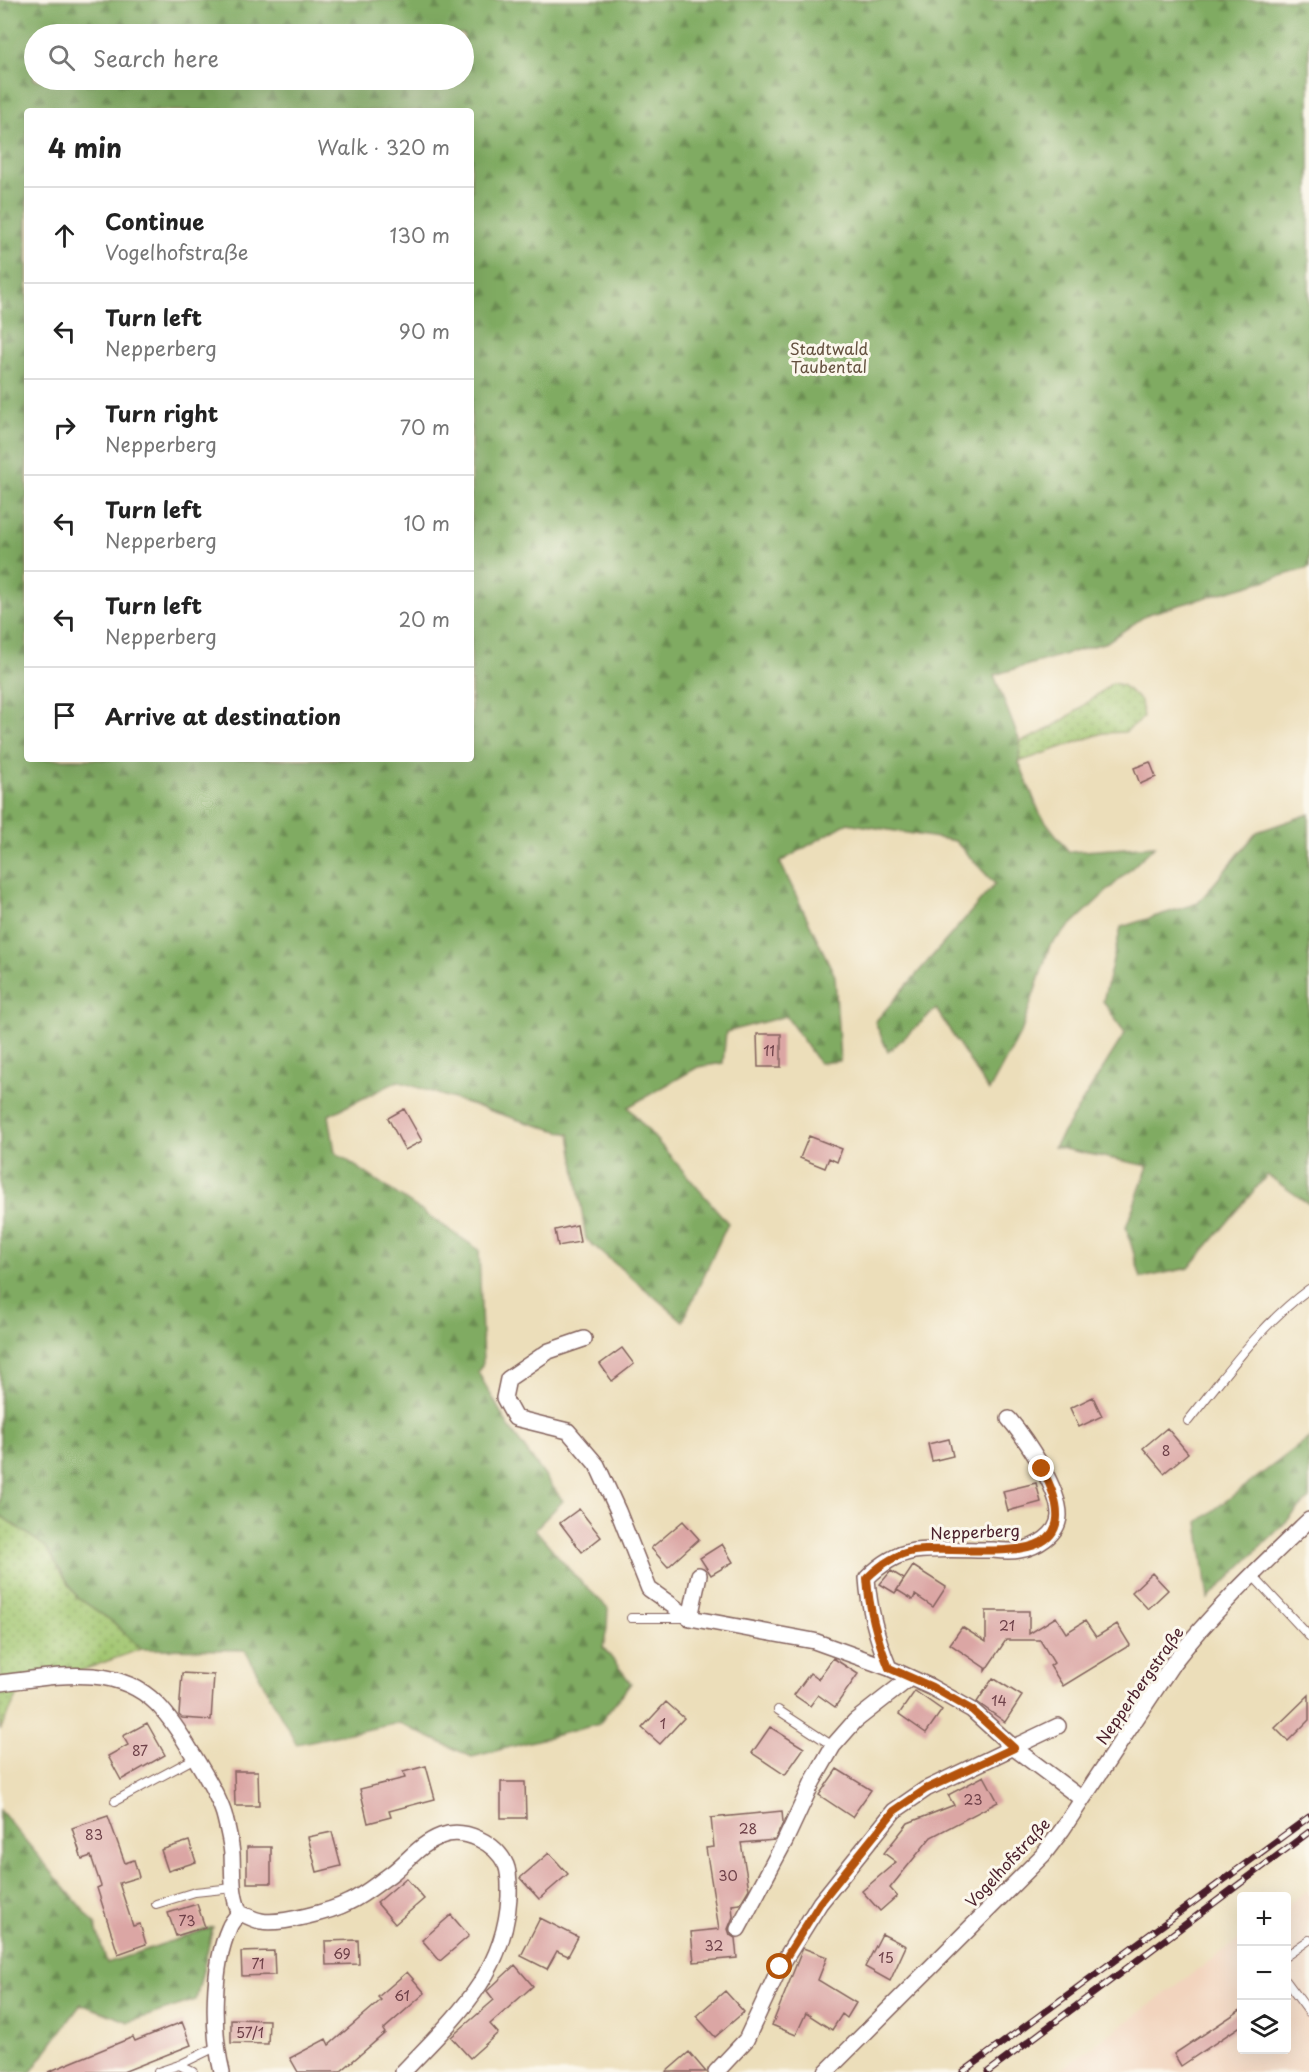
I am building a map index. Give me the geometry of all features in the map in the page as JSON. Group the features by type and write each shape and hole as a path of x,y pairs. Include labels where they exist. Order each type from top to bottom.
{"street":[{"path":"584,1339 549,1351 508,1378 504,1398 515,1418 568,1431 597,1465 649,1589 690,1618 814,1641 889,1668 932,1687 972,1710 1014,1748 1082,1800"},
{"name":"Nepperberg","path":"889,1668 879,1644 868,1593 867,1578 880,1566 913,1551 1018,1551 1035,1546 1050,1535 1059,1518 1057,1501 1050,1484 1024,1436 1010,1419"},
{"name":"Nepperbergstraße","path":"1082,1800 1193,1637 1309,1520"},
{"path":"690,1618 699,1575"},
{"path":"0,1683 68,1674 106,1677 132,1686 156,1704 177,1729 225,1815 231,1851 233,1898 240,1913 260,1921 289,1921 348,1903 393,1872 418,1848 443,1835 468,1834 490,1845 507,1866 509,1889 508,1919 498,1951 485,1978 470,2001 403,2072"},
{"path":"738,1929 833,1746 855,1721 910,1678"},
{"path":"716,2072 746,2040 780,1967 820,1903 894,1811 926,1789 1058,1726"},
{"name":"Vogelhofstraße","path":"826,2072 1043,1855 1082,1800"},
{"path":"222,2072 216,2047 216,1996 220,1955 229,1926 240,1913"}],"lane":[{"path":"1188,1421 1261,1332 1286,1306 1309,1289"},
{"path":"1252,1575 1309,1636"},
{"path":"631,1618 690,1618"},
{"path":"778,1710 833,1746"},
{"path":"115,1801 195,1758"},
{"path":"156,1904 195,1892 233,1888"},
{"path":"1291,1953 1309,1940"},
{"path":"1291,1987 1309,2012"},
{"path":"158,2072 179,2065 216,2047"},
{"path":"179,2065 193,2072"}],"shaded area":[{"path":"1309,1889 1309,2072 1058,2072 1237,1941 1237,2054 1291,2054 1291,1902"}],"green space":[{"name":"Stadtwald Taubental","path":"0,0 1309,0 1309,568 1148,614 1107,642 994,675 1020,742 1019,762 1040,814 1069,852 1155,846 1050,945 1022,1030 989,1091 936,1009 888,1052 875,1022 995,884 955,841 847,823 780,862 835,976 840,1061 819,1063 786,1016 726,1032 723,1063 698,1067 628,1107 728,1223 683,1321 586,1239 570,1134 398,1081 329,1115 335,1152 479,1250 483,1363 478,1372 509,1427 563,1501 535,1529 574,1575 608,1608 603,1647 631,1683 599,1724 472,1757 399,1723 296,1744 245,1650 141,1649 113,1622 77,1597 46,1547 0,1515"},
{"path":"1112,683 1122,685 1141,701 1143,718 1125,732 1103,733 1019,762 1020,742 1057,724"},
{"path":"1309,814 1309,1204 1267,1175 1189,1268 1141,1278 1126,1227 1148,1166 1054,1147 1125,1033 1103,1001 1121,927 1198,903 1257,832"},
{"path":"1309,1438 1309,1499 1208,1599 1198,1522"},
{"path":"0,1515 46,1547 77,1597 113,1622 141,1649 19,1693 0,1730"},
{"path":"0,1810 95,1924 107,1963 213,1927 196,2000 129,2022 81,2004 31,2072 0,2072"}],"building":[{"path":"1150,762 1156,777 1140,784 1134,768"},
{"path":"757,1034 781,1034 781,1067 758,1067"},
{"path":"404,1109 422,1141 405,1150 388,1118"},
{"path":"809,1136 842,1149 837,1162 829,1158 825,1168 800,1158"},
{"path":"577,1225 580,1242 558,1246 555,1230"},
{"path":"622,1348 634,1364 612,1381 600,1364"},
{"path":"1093,1397 1102,1416 1079,1427 1070,1408"},
{"path":"1167,1428 1188,1453 1164,1473 1143,1448"},
{"path":"949,1439 953,1456 932,1461 928,1444"},
{"path":"1036,1483 1041,1502 1008,1511 1003,1491"},
{"path":"579,1509 601,1537 582,1552 560,1523"},
{"path":"683,1521 699,1539 668,1567 651,1548"},
{"path":"722,1544 733,1562 711,1575 700,1558"},
{"path":"913,1566 946,1587 933,1607 915,1595 913,1600 897,1590"},
{"path":"891,1571 904,1579 895,1593 880,1584"},
{"path":"1152,1573 1168,1590 1148,1609 1132,1592"},
{"path":"986,1611 1029,1611 1029,1634 1056,1617 1066,1633 1085,1621 1096,1637 1117,1624 1130,1645 1063,1686 1050,1666 1054,1663 1040,1640 1006,1640 985,1671 985,1668 950,1644 962,1627 986,1642"},
{"path":"833,1658 858,1674 835,1707 818,1695 810,1706 794,1695 810,1673 818,1679"},
{"path":"182,1673 214,1675 211,1720 182,1718 179,1715"},
{"path":"993,1678 1022,1696 1005,1722 977,1702"},
{"path":"915,1691 942,1710 926,1733 899,1714"},
{"path":"1309,1695 1309,1720 1288,1741 1275,1728"},
{"path":"666,1702 684,1718 660,1744 642,1728"},
{"path":"147,1723 165,1755 121,1780 108,1756 128,1745 123,1736"},
{"path":"770,1727 804,1748 785,1775 752,1753"},
{"path":"426,1766 435,1799 389,1811 391,1817 368,1823 360,1789 405,1778 403,1772"},
{"path":"837,1769 871,1790 852,1817 819,1795"},
{"path":"234,1771 258,1771 259,1806 235,1806"},
{"path":"984,1776 998,1802 931,1837 890,1888 897,1896 880,1911 862,1891 896,1862 884,1853 908,1823 954,1805 948,1795"},
{"path":"501,1782 525,1782 526,1818 501,1818"},
{"path":"782,1811 783,1823 775,1840 741,1843 749,1889 740,1904 732,1905 733,1917 728,1929 730,1935 735,1938 737,1958 694,1962 691,1932 719,1929 706,1848 714,1847 711,1818"},
{"path":"108,1816 125,1863 134,1860 139,1877 119,1883 133,1926 140,1924 146,1944 118,1954 97,1888 101,1886 91,1856 82,1859 72,1828"},
{"path":"332,1832 341,1866 317,1872 308,1837"},
{"path":"189,1841 196,1862 168,1871 161,1850"},
{"path":"247,1847 271,1847 271,1883 247,1883"},
{"path":"549,1853 568,1874 539,1899 520,1878"},
{"path":"406,1878 424,1899 395,1924 377,1903"},
{"path":"197,1904 205,1927 176,1936 168,1913"},
{"path":"451,1915 469,1936 440,1961 422,1940"},
{"path":"540,1918 578,1937 568,1956 557,1951 547,1969 521,1956"},
{"path":"882,1934 906,1946 890,1981 865,1967"},
{"path":"358,1940 359,1964 326,1965 325,1941"},
{"path":"803,1948 827,1957 818,1980 856,2003 847,2018 842,2014 832,2030 806,2013 796,2035 772,2025"},
{"path":"274,1951 275,1975 242,1976 241,1952"},
{"path":"515,1965 533,1986 490,2024 498,2033 470,2058 451,2037 494,2000 487,1991"},
{"path":"407,1972 425,1993 383,2030 385,2033 340,2072 298,2072 290,2058 326,2039 329,2045 381,2000 378,1997"},
{"path":"725,1991 744,2012 715,2037 696,2016"},
{"path":"1237,2012 1237,2028 1181,2066 1174,2054"},
{"path":"231,2019 269,2020 268,2044 231,2043"},
{"path":"182,2022 191,2045 123,2072 48,2072 133,2037 135,2041"},
{"path":"689,2052 706,2072 666,2072"}],"railway":[{"path":"963,2072 1309,1817"},
{"path":"988,2072 1309,1832"}],"route":[{"path":"780,1967 820,1903 894,1811 926,1789 1014,1748 972,1710 932,1687 889,1668 879,1644 867,1578 880,1566 913,1551 1018,1551 1035,1546 1050,1535 1059,1518 1057,1501 1042,1469"}]}
